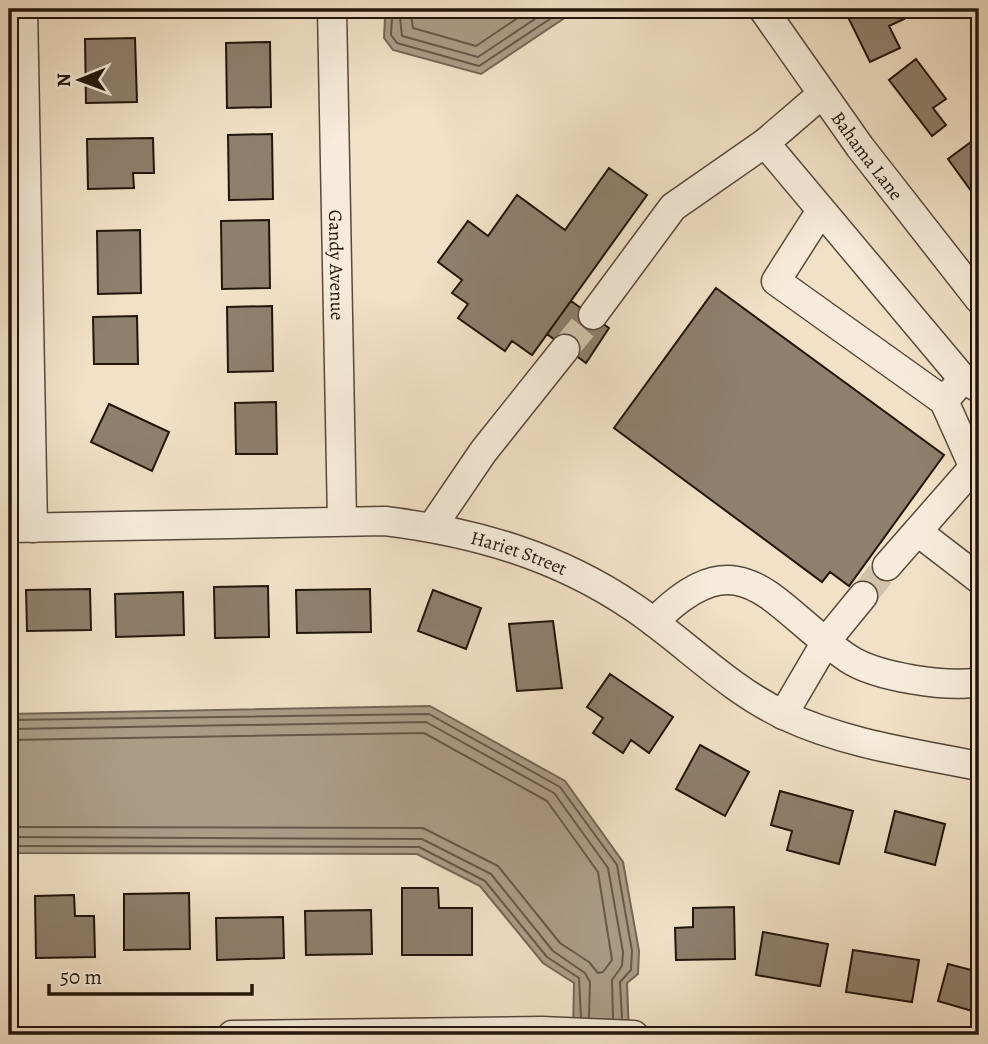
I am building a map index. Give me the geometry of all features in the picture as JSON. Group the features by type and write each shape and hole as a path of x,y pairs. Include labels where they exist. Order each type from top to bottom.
{"street":[{"path":"21,528 23,9"},
{"name":"Gandy Avenue","path":"332,9 342,521"},
{"name":"Bahama Lane","path":"763,9 822,94 979,299"},
{"path":"593,315 673,207 765,143 822,94"},
{"path":"765,143 820,212 971,384 944,401"},
{"path":"820,212 776,281 944,401 973,478 887,566"},
{"path":"432,527 483,452 565,349"},
{"name":"Hariet Street","path":"21,528 385,521 432,527 495,541 551,561 590,580 653,622 742,692 783,715 821,731 873,745 979,766"},
{"path":"918,532 979,579"},
{"path":"653,622 671,604 711,580 747,582 851,660 902,678 960,686 979,682"},
{"path":"783,715 827,640 863,596"},
{"path":"232,1035 542,1031 634,1035"}],"water":[{"path":"379,9 578,9 481,74 393,50 384,38 385,17"},
{"path":"430,706 565,781 623,862 639,951 638,974 627,983 629,1035 573,1035 574,983 543,963 480,886 417,854 9,853 9,714"}],"building":[{"path":"89,9 126,9 127,15 89,16"},
{"path":"844,9 899,9 904,19 889,26 900,48 870,62"},
{"path":"135,38 137,102 86,103 85,39"},
{"path":"270,42 271,107 227,108 226,43"},
{"path":"916,59 946,99 933,108 946,125 932,136 889,80"},
{"path":"272,134 273,199 229,200 228,135"},
{"path":"979,136 979,202 948,159"},
{"path":"153,138 154,173 133,173 134,188 88,189 87,139"},
{"path":"609,168 647,195 532,355 512,341 505,351 458,318 468,304 452,293 462,280 438,262 468,221 488,236 517,195 565,230"},
{"path":"269,220 270,288 222,289 221,221"},
{"path":"140,230 141,293 98,294 97,231"},
{"path":"716,288 944,455 849,586 830,572 822,582 614,428"},
{"path":"571,301 609,328 586,363 547,334"},
{"path":"272,306 273,371 228,372 227,307"},
{"path":"137,316 138,364 94,364 93,317"},
{"path":"276,402 277,454 236,454 235,403"},
{"path":"109,404 169,432 152,471 91,442"},
{"path":"268,586 269,637 215,638 214,587"},
{"path":"90,589 91,630 27,631 26,590"},
{"path":"370,589 371,632 297,633 296,590"},
{"path":"433,590 481,608 466,649 418,631"},
{"path":"183,592 184,635 116,637 115,594"},
{"path":"553,621 562,688 517,691 509,624"},
{"path":"610,674 673,717 649,753 631,740 623,753 593,733 603,718 587,707"},
{"path":"700,745 749,772 725,816 676,789"},
{"path":"780,791 853,811 839,864 787,850 792,831 771,825"},
{"path":"895,811 945,824 935,865 885,852"},
{"path":"979,829 979,859 971,857"},
{"path":"402,888 438,888 439,908 472,908 472,955 402,955"},
{"path":"189,893 190,949 124,950 124,894"},
{"path":"74,895 75,916 94,916 95,957 36,958 35,896"},
{"path":"10,905 11,957 9,957"},
{"path":"734,907 735,959 676,960 675,928 693,927 693,908"},
{"path":"371,910 372,954 306,955 305,911"},
{"path":"283,917 284,958 217,960 216,918"},
{"path":"763,932 828,944 820,986 756,975"},
{"path":"853,950 919,960 912,1002 846,992"},
{"path":"948,964 979,972 979,1013 938,1001"}],"tunnel":[{"path":"565,349 593,315"},
{"path":"863,596 887,566"}]}
